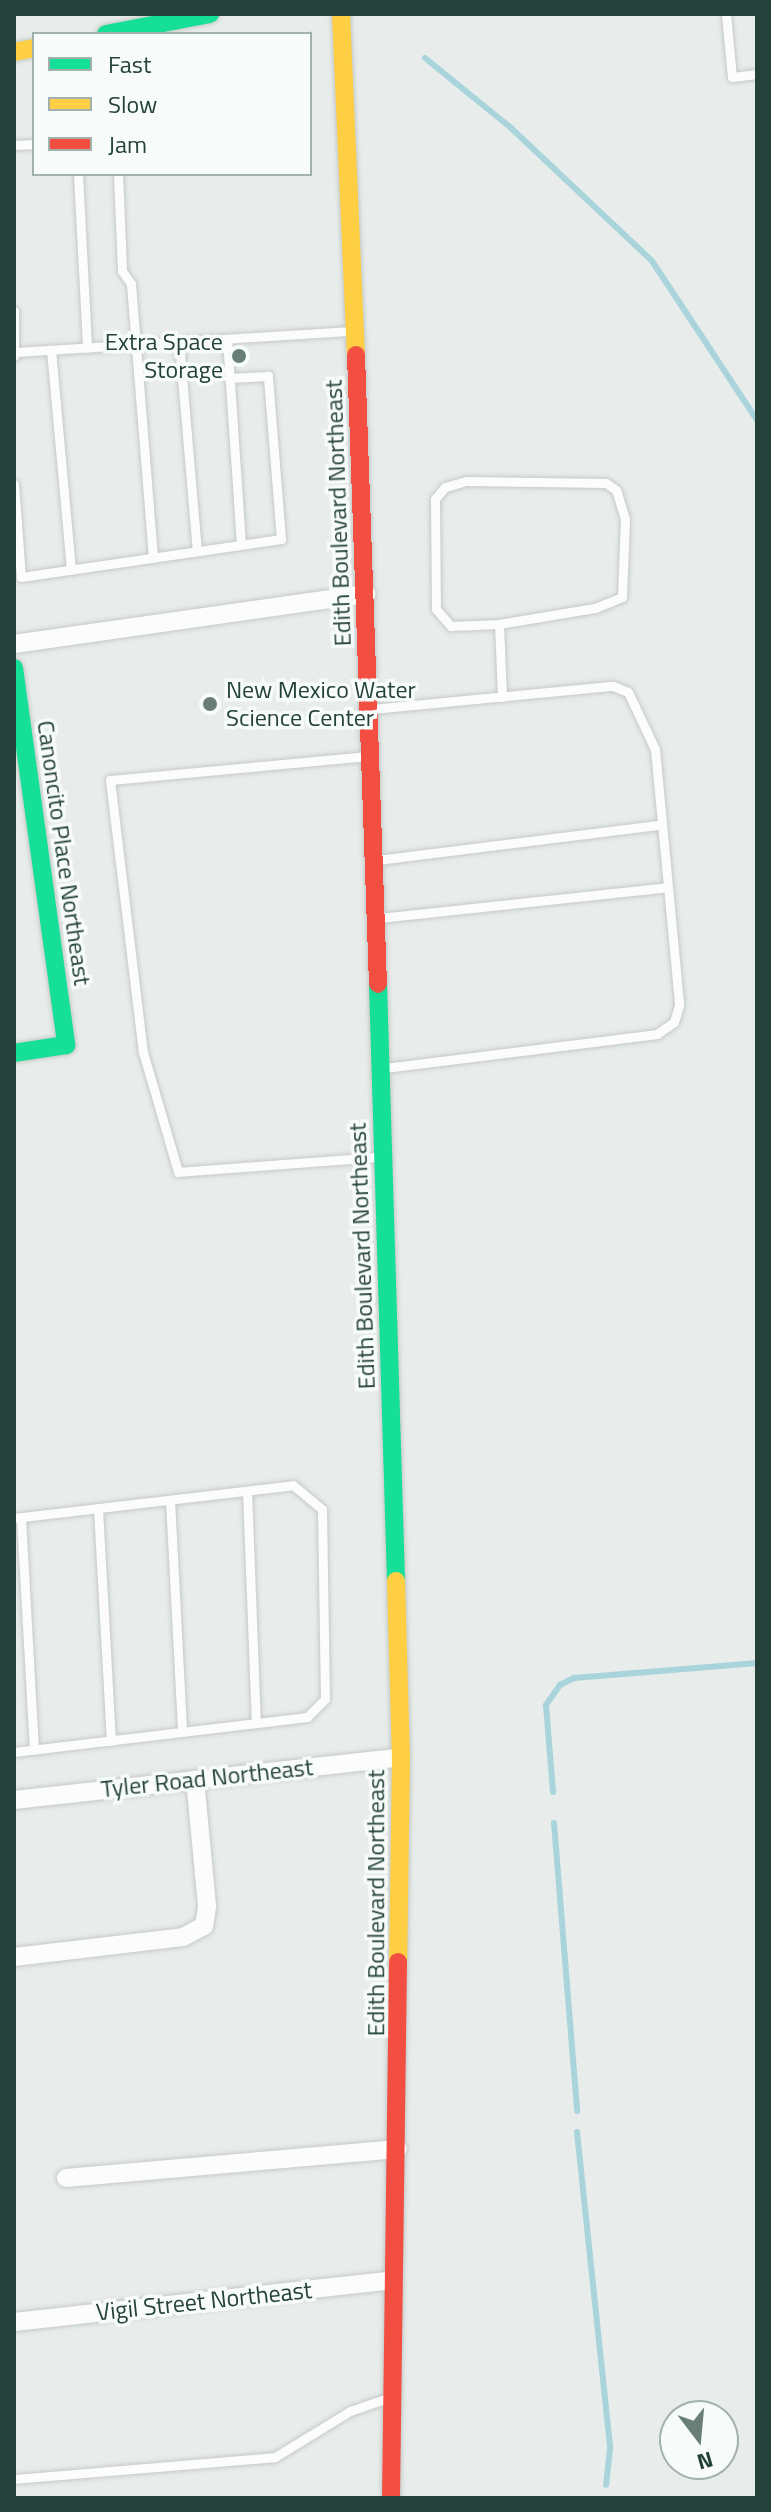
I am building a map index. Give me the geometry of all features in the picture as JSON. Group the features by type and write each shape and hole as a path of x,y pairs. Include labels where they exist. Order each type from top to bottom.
{"street":[{"path":"116,32 210,14"},
{"name":"Edith Boulevard Northeast","path":"341,14 366,594 401,1757 391,2498"},
{"path":"14,644 366,594"},
{"name":"Canoncito Place Northeast","path":"14,668 66,1045 14,1053"},
{"name":"Tyler Road Northeast","path":"14,1800 401,1757"},
{"path":"14,1957 183,1937 204,1926 207,1906 195,1780"},
{"path":"66,2178 398,2149"},
{"name":"Vigil Street Northeast","path":"14,2322 394,2280"}],"lane":[{"path":"726,14 732,77 757,74"},
{"path":"78,176 87,348"},
{"path":"118,176 122,271 131,284 153,558"},
{"path":"14,311 15,354 354,331"},
{"path":"227,339 241,545"},
{"path":"179,342 197,551"},
{"path":"51,350 71,570"},
{"path":"14,484 21,577 281,539 268,376 229,378"},
{"path":"482,481 606,483 616,490 625,519 622,597 595,608 499,624 451,626 439,617 431,511 445,487 482,481"},
{"path":"499,624 502,697"},
{"path":"369,710 613,686 628,692 655,749 679,1005 674,1022 657,1034 380,1068"},
{"path":"370,756 110,780 143,1052 178,1172 383,1157"},
{"path":"374,860 660,825"},
{"path":"375,919 667,887"},
{"path":"14,1752 34,1750 111,1741 307,1717 325,1699 322,1509 293,1485 17,1518 34,1750"},
{"path":"247,1491 256,1723"},
{"path":"170,1500 182,1732"},
{"path":"98,1509 111,1741"},
{"path":"14,2479 275,2457 350,2411 392,2397"}],"waterway":[{"path":"425,58 511,128 652,261 757,420"},
{"path":"553,1792 546,1705 560,1685 574,1678 757,1663"},
{"path":"554,1823 577,2111"},
{"path":"577,2132 610,2448 606,2485"}],"traffic: fast":[{"path":"116,32 210,14"},
{"path":"14,668 66,1045 14,1053"},
{"path":"378,984 396,1581"}],"traffic: slow":[{"path":"341,14 356,355"},
{"path":"14,52 32,48"},
{"path":"396,1581 401,1757 398,1962"}],"traffic: jam":[{"path":"356,355 378,984"},
{"path":"391,2498 398,1962"}],"place":[{"name":"Extra Space Storage","path":"239,356"},
{"name":"New Mexico Water Science Center","path":"210,704"}]}
